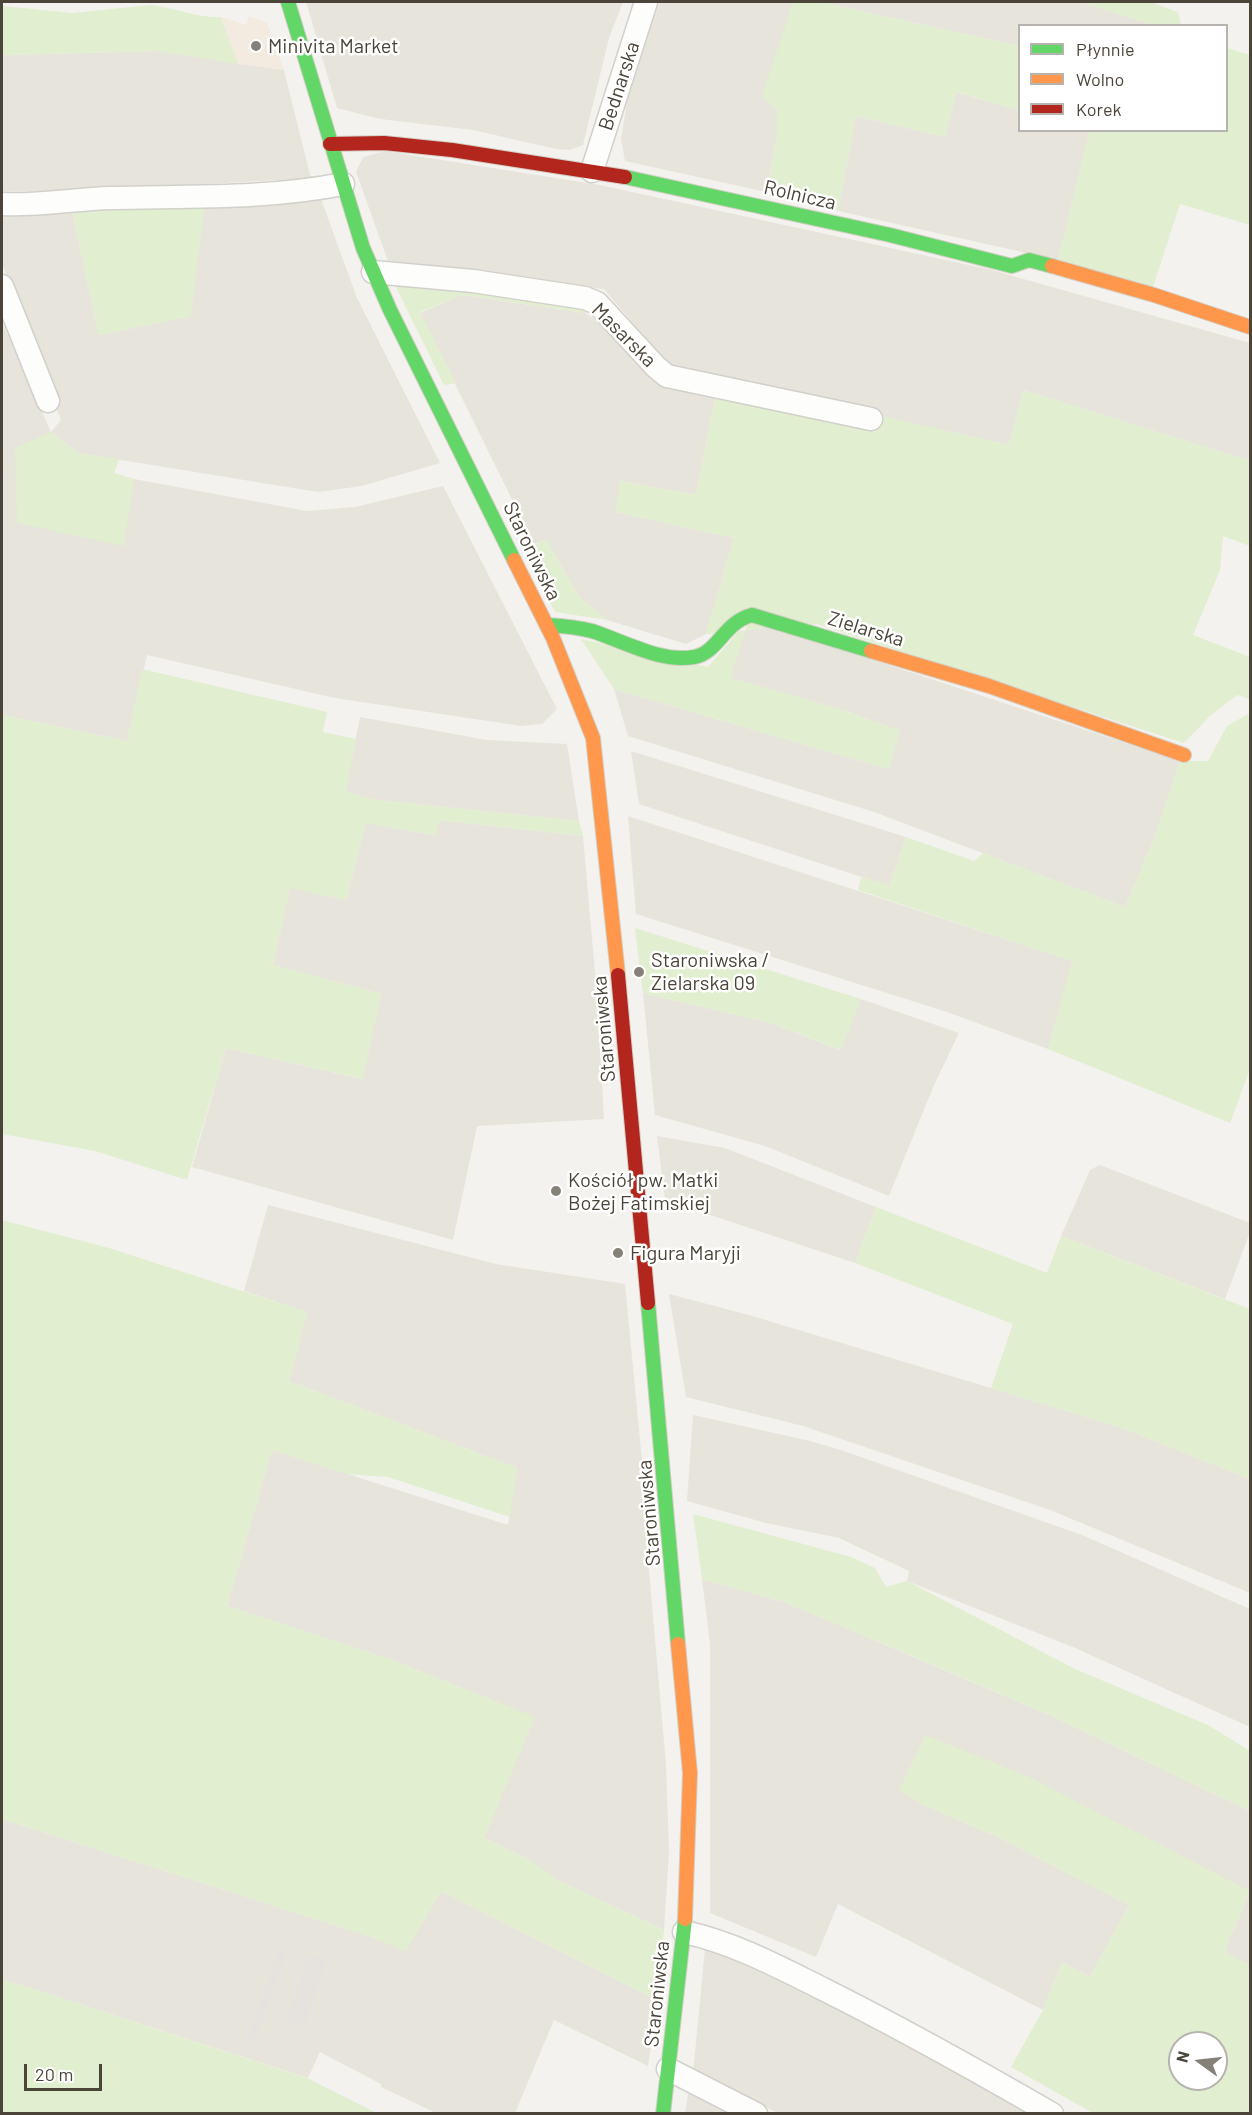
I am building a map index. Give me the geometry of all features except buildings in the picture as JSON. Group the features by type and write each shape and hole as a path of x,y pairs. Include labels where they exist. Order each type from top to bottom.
{"street":[{"name":"Staroniwska","path":"288,2 330,144 374,272 547,625 592,738 600,787 687,1728 692,1832 684,1932 663,2114"},
{"name":"Bednarska","path":"592,171 646,2"},
{"name":"Rolnicza","path":"330,144 384,143 452,150 654,182 890,235 1012,266 1029,260 1154,295 1251,327"},
{"path":"2,204 36,206 102,198 274,194 343,184"},
{"name":"Masarska","path":"374,272 473,281 585,298 597,303 656,368 667,376 871,418"},
{"path":"2,286 48,401"},
{"name":"Zielarska","path":"547,625 579,628 642,648 694,657 704,653 728,625 740,616 752,615 989,686 1184,755"},
{"path":"684,1932 776,1965 908,2031 1052,2114"},
{"path":"668,2069 756,2114"}],"shaded area":[{"path":"306,2 623,2 609,38 583,145 570,150 556,149 473,130 380,119 337,108"},
{"path":"660,2 793,2 784,35 777,136 766,192 625,161 621,139 631,77"},
{"path":"820,2 1081,2 1151,24 1018,24 1018,46"},
{"path":"249,16 267,22 284,70 238,64 221,17 246,25"},
{"path":"158,51 284,70 311,178 70,192 2,191 2,55"},
{"path":"956,92 1018,110 1018,132 1090,132 1058,260 838,211 856,116 945,137"},
{"path":"385,151 600,185 992,270 1250,343 1250,461 1023,390 1009,445 672,370 604,289 389,264 356,172 363,157"},
{"path":"321,199 357,298 440,463 362,486 318,492 78,453 51,432 61,420 2,264 2,214 72,212 99,335 190,316 204,207"},
{"path":"461,295 586,313 623,342 716,393 696,495 620,481 616,512 734,538 706,634 686,644 607,620 580,598 546,540 534,544 420,313"},
{"path":"2,322 51,432 123,546 134,479 307,511 355,507 443,486 557,709 542,724 521,726 335,698 147,655 127,741 2,715"},
{"path":"749,619 1180,761 1153,841 1125,907 874,812 628,736 614,689 888,769 900,731 843,710 730,678"},
{"path":"360,717 487,740 567,744 579,821 376,800 345,792"},
{"path":"631,751 906,837 889,886 639,804"},
{"path":"628,816 1073,961 1048,1049 944,1011 636,914"},
{"path":"439,820 583,836 597,996 604,1119 477,1126 453,1240 192,1167 226,1048 362,1079 381,994 273,965 290,887 346,900 366,823 435,835"},
{"path":"643,993 771,1023 840,1050 861,999 959,1033 934,1085 889,1196 765,1146 655,1115"},
{"path":"657,1136 725,1148 876,1207 855,1263 665,1200"},
{"path":"1100,1165 1250,1223 1250,1232 1225,1299 1061,1236 1090,1170"},
{"path":"268,1205 496,1264 625,1284 645,1492 648,1559 666,1764 669,1852 664,1930 557,1880 526,1858 484,1838 534,1717 392,1660 227,1606 272,1450 508,1525 517,1468 289,1381 307,1312 244,1291"},
{"path":"669,1294 749,1315 1120,1427 1250,1479 1250,1593 1050,1510 803,1426 686,1397"},
{"path":"693,1415 841,1450 1082,1535 1250,1609 1250,1727 1075,1648 907,1581 909,1571 839,1538 766,1523 687,1501"},
{"path":"702,1579 784,1602 846,1628 1054,1717 1250,1811 1250,1891 919,1803 998,1837 1129,1905 1090,1977 1062,1962 1043,2010 838,1904 816,1957 710,1913 710,1644"},
{"path":"2,1819 369,1936 406,1950 441,1891 657,2000 648,2066 554,2020 515,2113 438,2114 381,2087 381,2084 320,2052 308,2078 2,1979"},
{"path":"1250,1891 1250,1966 1224,1952"},
{"path":"705,1949 814,1991 1030,2113 778,2113 693,2073"},
{"path":"279,1951 286,1954 253,2045 246,2042"},
{"path":"309,1954 327,1959 304,2027 286,2021"},
{"path":"689,2088 740,2114 685,2114"}],"green space":[{"path":"793,2 820,2 1018,46 1018,110 957,92 945,137 856,116 838,211 766,192 777,136 777,110 762,96"},
{"path":"1081,2 1150,2 1178,12 1181,24 1151,24"},
{"path":"151,5 203,16 221,17 238,64 158,51 2,55 2,6 73,13"},
{"path":"1228,48 1250,55 1250,225 1180,204 1153,287 1058,260 1089,132 1228,132"},
{"path":"204,207 191,316 99,335 72,212"},
{"path":"395,285 576,302 586,313 462,295 420,312 456,383 444,385"},
{"path":"1023,390 1250,461 1250,546 1223,536 1220,570 1193,635 1250,657 1250,699 1237,695 1211,715 1184,743 817,624 706,634 734,538 616,512 619,481 696,495 716,393 875,432 881,416 1009,445"},
{"path":"51,432 78,453 119,459 114,473 134,479 124,546 17,523 15,448"},
{"path":"546,540 580,598 607,620 555,612 523,549"},
{"path":"749,619 731,678 843,710 900,731 888,769 614,689 581,639 708,667"},
{"path":"142,669 327,712 323,732 356,739 346,792 376,800 579,821 583,836 440,820 435,835 366,823 346,900 290,888 273,965 381,994 363,1079 226,1048 187,1180 95,1151 2,1134 2,715 127,741"},
{"path":"1250,713 1250,1069 1230,1123 1048,1049 1072,961 858,890 861,877 889,885 906,837 974,861 983,853 1125,907 1153,841 1180,761 1208,761 1227,726"},
{"path":"635,928 861,999 841,1050 771,1023 643,993"},
{"path":"876,1207 1047,1273 1061,1236 1250,1309 1250,1479 1120,1427 991,1388 1013,1324 855,1263"},
{"path":"2,1220 109,1248 307,1312 289,1381 517,1468 510,1517 388,1477 346,1474 272,1450 227,1606 392,1660 535,1717 484,1838 526,1858 557,1880 664,1930 657,2000 441,1891 406,1951 369,1936 2,1819"},
{"path":"693,1514 851,1557 875,1568 886,1587 907,1581 1075,1669 1208,1725 1250,1751 1250,1811 1054,1717 917,1658 784,1602 702,1579"},
{"path":"925,1735 1027,1776 1250,1891 1224,1952 1250,1966 1250,2113 1093,2113 1011,2067 1043,2010 1062,1962 1090,1977 1129,1905 998,1837 919,1803 899,1790"},
{"path":"2,1979 307,2078 377,2113 2,2113"}],"traffic: fast":[{"path":"288,2 363,248 390,310 514,560"},
{"path":"625,177 890,235 1012,266 1029,260 1052,266"},
{"path":"547,625 592,631 655,654 681,658 694,657 709,650 734,624 752,615 871,651"},
{"path":"648,1303 678,1644"},
{"path":"663,2114 685,1919"}],"traffic: slow":[{"path":"1052,266 1154,295 1250,327"},
{"path":"514,560 553,638 593,738 618,975"},
{"path":"871,651 989,686 1184,755"},
{"path":"678,1644 690,1773 685,1919"}],"traffic: jam":[{"path":"330,144 384,143 452,150 625,177"},
{"path":"618,975 648,1303"}],"place":[{"name":"Minivita Market","path":"256,46"},
{"name":"Staroniwska / Zielarska 09","path":"639,972"},
{"name":"Kościół pw. Matki Bożej Fatimskiej","path":"556,1191"},
{"name":"Figura Maryji","path":"618,1253"}]}
